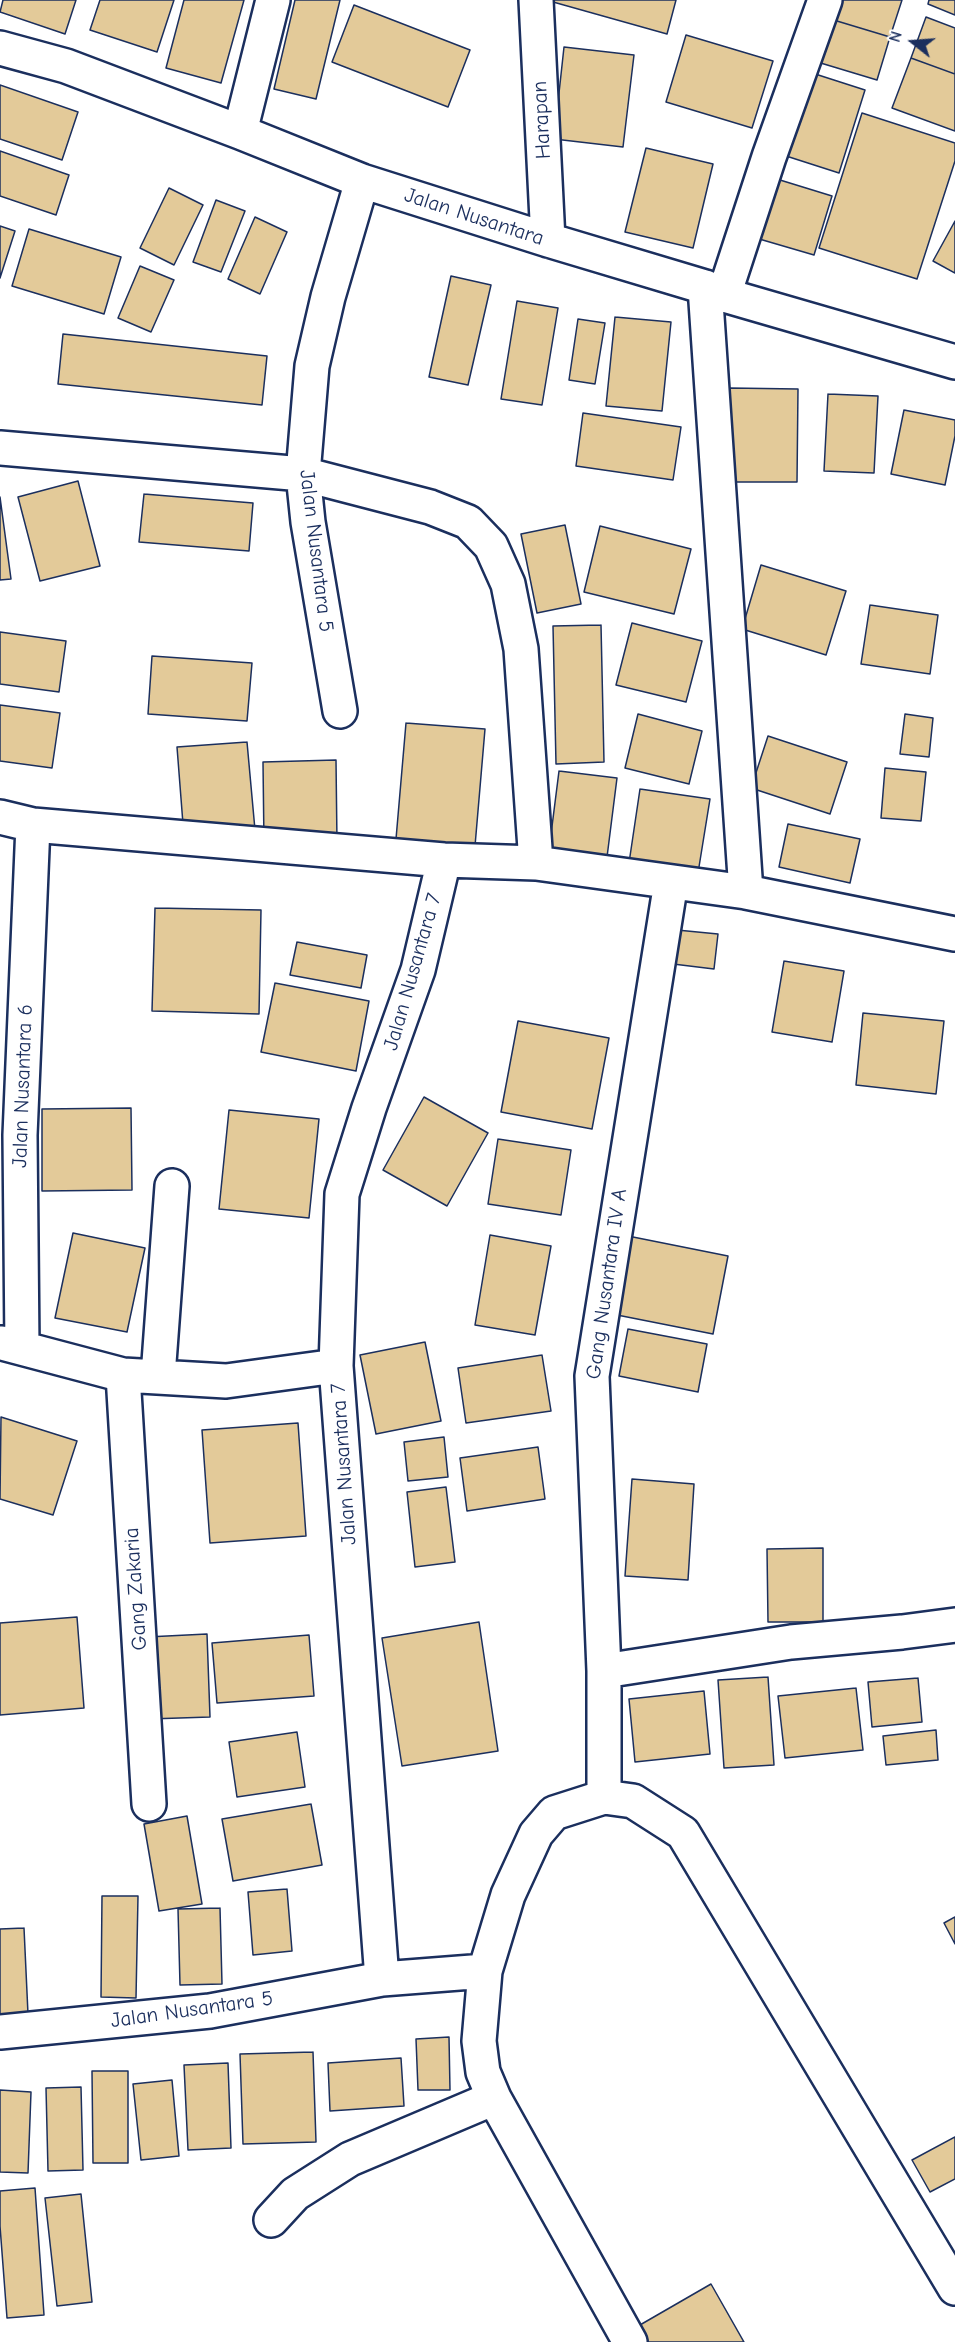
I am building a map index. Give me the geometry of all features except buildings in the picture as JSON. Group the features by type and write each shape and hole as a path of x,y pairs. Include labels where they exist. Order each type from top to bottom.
{"street":[{"path":"240,132 273,0"},
{"name":"Harapan","path":"536,0 548,240"},
{"path":"746,892 714,291 769,157 825,0"},
{"name":"Jalan Nusantara","path":"0,48 66,66 362,181 714,291 955,362"},
{"name":"Jalan Nusantara 5","path":"340,711 308,522 303,474 312,366 328,297 362,181"},
{"path":"0,448 303,474 439,510 468,522 491,546 508,584 521,649 536,863"},
{"path":"0,817 33,825 444,860 536,863 746,892 955,934"},
{"name":"Jalan Nusantara 6","path":"11,1345 33,825"},
{"name":"Jalan Nusantara 7","path":"382,1979 336,1366 342,1194 369,1108 418,970 444,860"},
{"name":"Gang Nusantara IV A","path":"604,1797 604,1671 592,1376 670,882"},
{"path":"158,1376 172,1186"},
{"path":"11,1345 123,1376 226,1381 336,1366"},
{"name":"Gang Zakaria","path":"123,1376 149,1804"},
{"path":"604,1671 791,1642 955,1625"},
{"path":"630,2342 494,2098 483,2072 479,2041 485,1971 508,1895 536,1834 554,1813 604,1797 633,1801 683,1833 955,2288"},
{"path":"382,1979 485,1971"},
{"name":"Jalan Nusantara 5","path":"0,2032 210,2011 382,1979"},
{"path":"271,2220 295,2194 350,2159 494,2098"}]}
